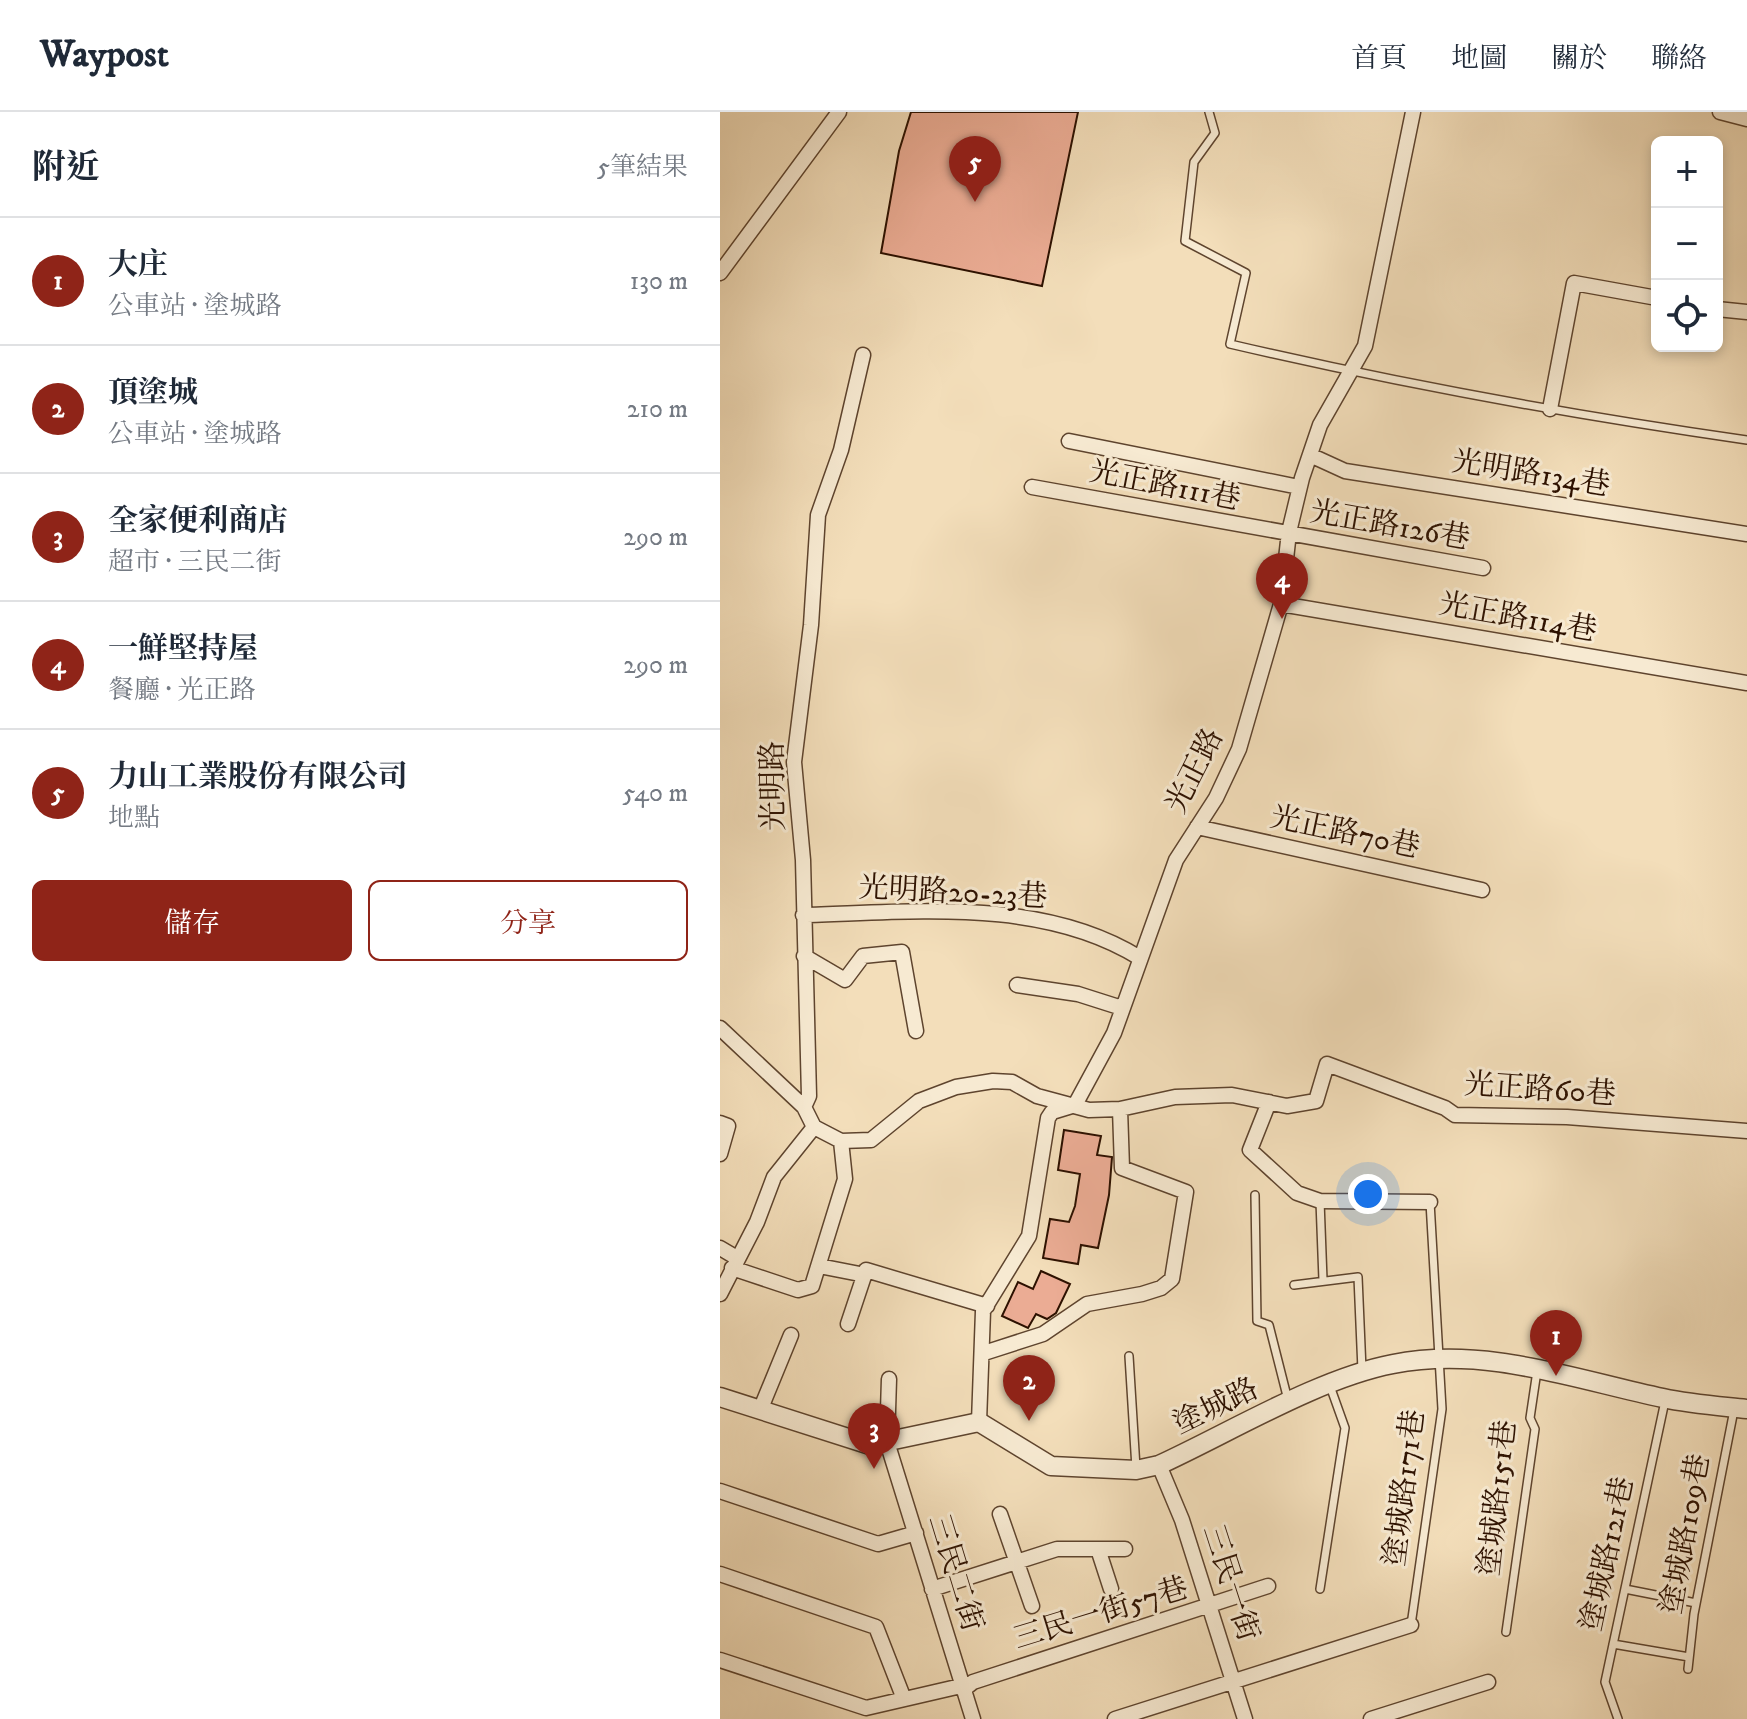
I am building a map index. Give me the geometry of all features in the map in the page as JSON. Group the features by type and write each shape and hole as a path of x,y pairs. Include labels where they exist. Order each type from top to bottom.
{"street":[{"path":"720,273 839,112"},
{"name":"光正路","path":"979,1422 984,1353 982,1315 1029,1236 1048,1118 1052,1112 1076,1105 1095,1074 1176,860 1216,798 1239,749 1281,604 1288,536 1299,487 1320,425 1352,372 1367,338 1413,112"},
{"path":"1720,112 1747,119"},
{"path":"1550,409 1574,283 1651,297"},
{"path":"1723,310 1747,312"},
{"name":"光明路","path":"804,1107 809,1096 803,860 794,762 811,625 818,515 841,450 863,355"},
{"name":"光正路111巷","path":"1069,441 1299,487"},
{"name":"光明路134巷","path":"1310,455 1345,471 1747,534"},
{"name":"光正路111巷","path":"1032,487 1288,536"},
{"name":"光正路126巷","path":"1288,536 1483,568"},
{"name":"光正路114巷","path":"1281,604 1747,683"},
{"name":"光正路70巷","path":"1197,827 1482,890"},
{"name":"光明路20-23巷","path":"803,915 921,912 1028,918 1073,926 1115,943 1140,958"},
{"path":"804,956 845,980 863,956 902,952 916,1031"},
{"path":"1017,985 1078,994 1122,1008"},
{"path":"720,1028 804,1107 814,1127 841,1141 845,1179 812,1286 798,1290 734,1263 720,1248"},
{"name":"光正路60巷","path":"841,1141 871,1140 919,1101 956,1087 1003,1081 1037,1096 1089,1110 1120,1109 1175,1097 1232,1095 1287,1106 1316,1101 1327,1064 1445,1108 1455,1115 1567,1117 1747,1131"},
{"path":"1269,1102 1250,1150 1297,1193 1320,1201 1430,1202"},
{"path":"984,1353 1043,1334 1087,1304 1142,1294 1161,1288 1172,1279 1186,1192 1122,1168 1120,1109"},
{"path":"720,1123 728,1126 720,1154"},
{"path":"720,1294 757,1222 774,1177 814,1127"},
{"path":"819,1266 865,1275"},
{"path":"848,1324 866,1270 987,1306"},
{"path":"761,1408 791,1335"},
{"name":"塗城路","path":"979,1422 1051,1466 1136,1470 1159,1465 1289,1402 1362,1373 1391,1364 1438,1358 1503,1361 1666,1399 1741,1408"},
{"name":"三民二街","path":"883,1385 887,1442 973,1719"},
{"path":"720,1397 870,1445 979,1422"},
{"name":"三民一街","path":"1159,1465 1182,1520 1245,1719"},
{"path":"720,1491 878,1544 916,1533"},
{"path":"1000,1514 1032,1606"},
{"path":"932,1589 1057,1549 1125,1549"},
{"path":"1098,1549 1111,1589"},
{"path":"720,1574 876,1627 904,1699"},
{"name":"三民一街57巷","path":"720,1660 866,1708 962,1688 1268,1586"},
{"path":"1115,1719 1411,1625"},
{"path":"1371,1719 1488,1682"}],"lane":[{"path":"1209,112 1215,133 1194,162 1185,241 1246,273 1230,344 1352,372 1550,409 1747,440"},
{"path":"1255,1195 1257,1321 1269,1325 1289,1402"},
{"path":"1320,1201 1323,1280"},
{"name":"塗城路171巷","path":"1411,1625 1442,1409 1430,1202"},
{"path":"1294,1285 1358,1277 1362,1373"},
{"path":"1129,1356 1136,1470"},
{"name":"塗城路151巷","path":"1506,1632 1535,1429 1530,1418 1537,1368"},
{"path":"1320,1589 1345,1428 1330,1386"},
{"name":"塗城路121巷","path":"1618,1719 1605,1682 1666,1399"},
{"name":"塗城路109巷","path":"1688,1669 1696,1603 1741,1408"},
{"path":"1625,1589 1696,1603"},
{"path":"1613,1644 1689,1657"}],"building":[{"path":"911,112 1078,112 1042,286 881,253 899,151"},
{"path":"1064,1130 1101,1136 1097,1155 1112,1157 1109,1195 1098,1248 1081,1245 1078,1264 1043,1258 1050,1219 1069,1222 1075,1206 1080,1174 1058,1170"},
{"path":"1041,1271 1070,1284 1056,1313 1047,1319 1036,1314 1028,1328 1002,1316 1018,1282 1033,1289"}],"place":[{"name":"力山工業股份有限公司","path":"975,202"},
{"name":"一鮮堅持屋","path":"1282,619"},
{"name":"大庄","path":"1556,1376"},
{"name":"頂塗城","path":"1029,1421"},
{"name":"全家便利商店","path":"874,1469"}]}
